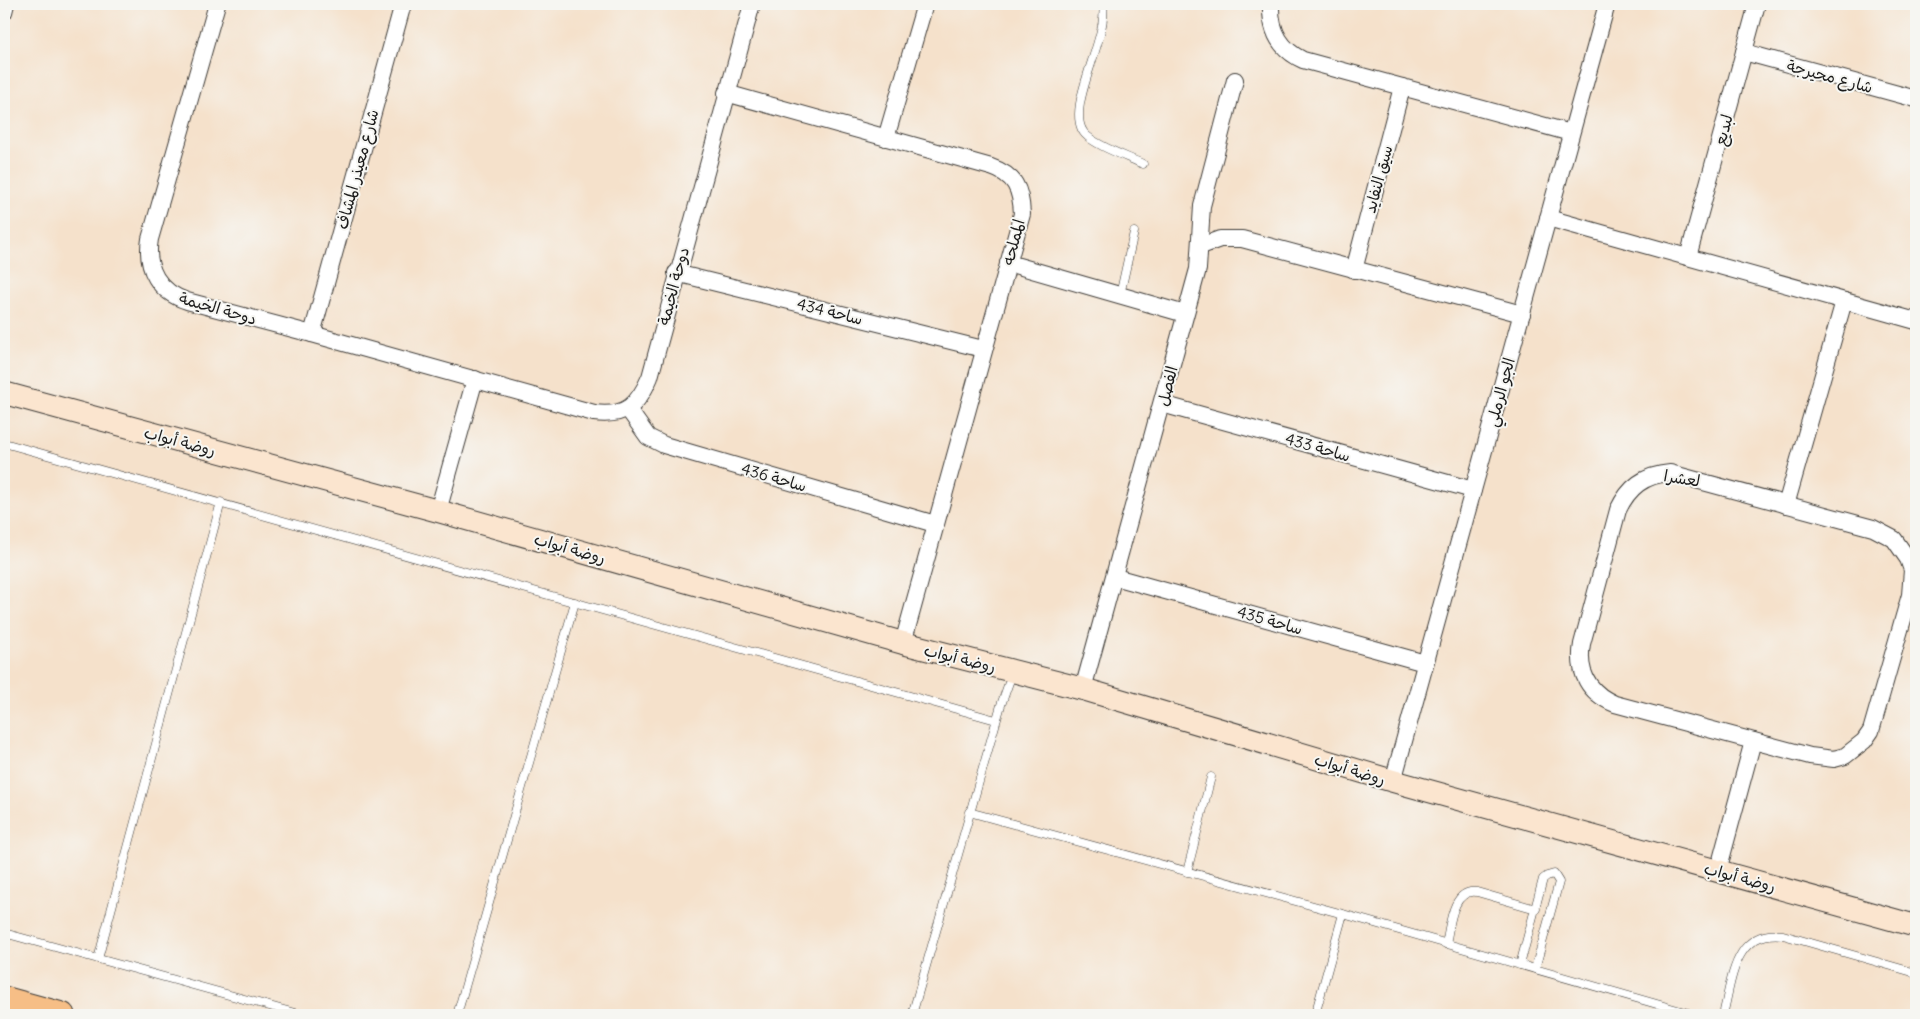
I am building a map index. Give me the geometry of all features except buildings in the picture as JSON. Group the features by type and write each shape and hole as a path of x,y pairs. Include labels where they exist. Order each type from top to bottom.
{"main road":[{"path":"4,999 62,1015"}],"street":[{"path":"4,12 6,4"},
{"name":"دوحة الخيمة","path":"217,4 150,239 150,266 164,288 179,298 594,413 610,415 628,409 638,400 650,377 676,273 752,4"},
{"name":"شارع معيذر المشاف","path":"312,334 403,4"},
{"path":"886,138 925,4"},
{"path":"1272,4 1271,21 1275,34 1292,55 1302,60 1571,132"},
{"name":"الجو الرملي","path":"1393,781 1607,4"},
{"name":"لبديع","path":"1688,257 1757,4"},
{"name":"شارع محيرجة","path":"1744,52 1916,99"},
{"name":"الفصل","path":"1083,689 1162,404 1184,314 1198,269 1201,246 1202,206 1235,80"},
{"name":"سيق النفايد","path":"1354,270 1402,87"},
{"name":"المملحه","path":"726,93 999,170 1019,187 1022,214 903,643"},
{"path":"1548,218 1916,321"},
{"path":"1201,246 1220,239 1242,239 1522,314"},
{"path":"1008,263 1184,314"},
{"name":"ساحة 434","path":"676,273 983,349"},
{"path":"1786,505 1844,301"},
{"path":"438,511 475,379"},
{"name":"روضة أبواب","path":"4,393 438,511 903,643 1083,689 1393,781 1916,926"},
{"name":"ساحة 433","path":"1162,404 1473,490"},
{"name":"ساحة 436","path":"628,409 648,437 664,445 935,524"},
{"name":"لعشرا","path":"1670,473 1884,533 1902,548 1910,565 1912,583 1874,719 1864,741 1845,756 1821,759 1753,741 1615,704 1604,699 1586,681 1580,657 1618,510 1632,487 1643,479 1656,474 1670,473"},
{"name":"ساحة 435","path":"1115,577 1425,663"},
{"path":"1718,871 1753,741"}],"lane":[{"path":"1103,4 1103,26 1078,107 1079,125 1090,139 1143,164"},
{"path":"1120,295 1134,232"},
{"path":"4,443 221,502 996,720"},
{"path":"98,959 221,502"},
{"path":"457,1015 575,602"},
{"path":"912,1015 996,720 1013,671"},
{"path":"1187,872 1211,777"},
{"path":"969,812 1343,914 1695,1015"},
{"path":"1520,965 1543,880 1549,874 1554,874 1559,882 1535,970"},
{"path":"1446,944 1458,900 1468,892 1477,892 1536,909"},
{"path":"1315,1015 1343,914"},
{"path":"4,933 302,1015"},
{"path":"1722,1015 1740,954 1750,943 1763,936 1783,935 1916,973"}]}
